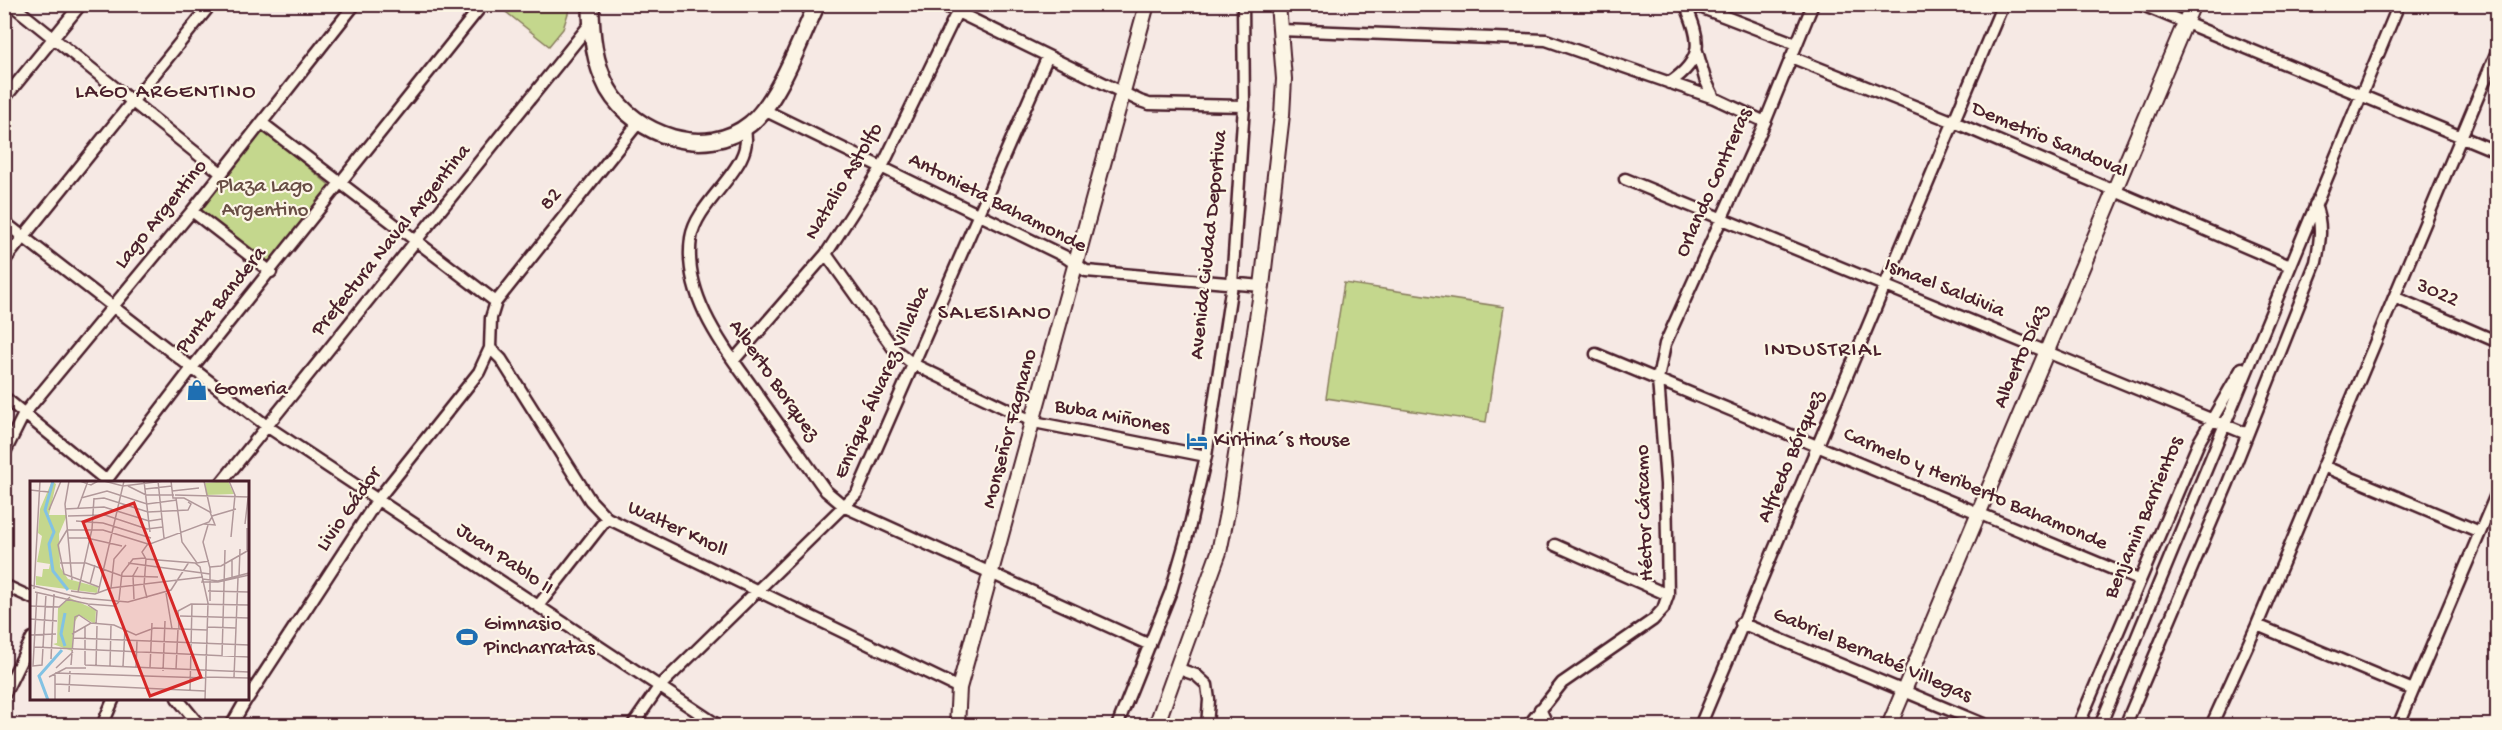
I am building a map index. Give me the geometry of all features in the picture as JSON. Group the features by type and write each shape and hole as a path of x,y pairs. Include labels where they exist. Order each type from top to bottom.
{"main road":[{"path":"591,4 594,50 605,83 617,101 639,122 664,135 696,142 721,139 744,129 764,110 817,4"}],"street":[{"path":"11,4 221,173"},
{"path":"4,99 81,4"},
{"path":"4,261 211,4"},
{"name":"Lago Argentino","path":"4,454 24,414 192,211 355,4"},
{"name":"Punta Bandera","path":"107,481 192,368 342,185 483,4"},
{"path":"941,4 959,8 1047,58 1149,104 1244,106"},
{"name":"Monseñor Fagnano","path":"957,726 959,688 1077,267 1147,4"},
{"name":"Avenida Ciudad Deportiva","path":"1117,726 1171,591 1189,529 1206,456 1232,284 1244,106 1243,4"},
{"path":"1156,726 1219,552 1225,523 1262,286 1282,116 1284,79 1278,4"},
{"path":"1685,4 1697,31 1697,49 1705,79 1714,98"},
{"path":"1692,4 1796,44"},
{"name":"Orlando Contreras","path":"1658,379 1665,344 1765,122 1813,4"},
{"name":"Alfredo Bórquez","path":"1700,726 1741,623 1886,286 2003,4"},
{"path":"2140,4 2498,152"},
{"name":"Alberto Díaz","path":"1889,726 2117,191 2193,4"},
{"name":"Benjamin Barrientos","path":"2100,726 2399,4"},
{"name":"Natalio Astolfo","path":"734,360 826,254 882,167 959,8"},
{"name":"Prefectura Naval Argentina","path":"224,481 591,23"},
{"path":"1280,30 1546,40 1714,98 1765,122"},
{"path":"1669,83 1688,69 1697,49"},
{"path":"2211,726 2257,625 2498,49"},
{"name":"Demetrio Sandoval","path":"1791,57 1954,122 2290,266"},
{"name":"Enrique Álvarez Villalba","path":"632,726 659,687 857,493 976,216 1047,58"},
{"name":"Antonieta Bahamonde","path":"764,110 976,216 1064,256 1077,267 1094,272 1262,286"},
{"name":"82","path":"496,302 639,122"},
{"path":"262,123 496,302 491,318 490,348"},
{"name":"Alberto Borquez","path":"744,129 748,141 746,151 701,213 694,229 691,248 693,270 702,306 711,326 826,491 845,507 1150,645"},
{"name":"Ismael Saldivia","path":"1625,179 2247,434"},
{"path":"2125,726 2316,262 2321,236 2320,217 2315,205"},
{"path":"192,211 271,272"},
{"name":"Juan Pablo II","path":"4,222 268,427 719,726"},
{"name":"Buba Miñones","path":"826,254 894,348 913,364 1034,422 1206,456"},
{"name":"3022","path":"2394,297 2498,342"},
{"name":"Benjamin Barrientos","path":"2078,726 2139,580 2211,420 2262,334"},
{"name":"Livio Gádor","path":"249,695 378,499 479,372 490,348"},
{"name":"Walter Knoll","path":"490,348 501,359 590,500 607,518 959,688"},
{"name":"Carmelo y Heriberto Bahamonde","path":"1596,354 2139,580"},
{"name":"Héctor Cárcamo","path":"1528,726 1562,683 1653,620 1663,609 1668,594 1666,484 1658,379"},
{"path":"4,397 105,481"},
{"path":"2323,466 2480,532"},
{"path":"2398,726 2498,490"},
{"path":"538,606 607,518"},
{"path":"1555,545 1668,594"},
{"path":"4,585 30,597"},
{"name":"Gabriel Bernabé Villegas","path":"1741,623 1988,726"},
{"path":"2257,625 2413,690"},
{"path":"4,695 30,642"},
{"path":"1176,668 1196,675 1207,685 1209,700 1207,726"},
{"path":"102,726 114,700"},
{"path":"178,700 200,726"},
{"name":"Livio Gádor","path":"231,726 246,700"},
{"path":"1540,709 1548,726"}],"green space":[{"path":"571,4 563,29 549,46 497,5"},
{"name":"Plaza Lago Argentino","path":"263,130 333,188 270,266 197,210"},
{"path":"1344,283 1504,307 1486,422 1326,398"}],"place":[{"name":"Gomeria","path":"197,390"},
{"name":"Kiritina´s House","path":"1197,441"},
{"name":"Gimnasio Pincharratas","path":"467,637"}],"district":[{"name":"LAGO ARGENTINO","path":"166,93"},
{"name":"SALESIANO","path":"995,314"},
{"name":"INDUSTRIAL","path":"1823,351"}]}
